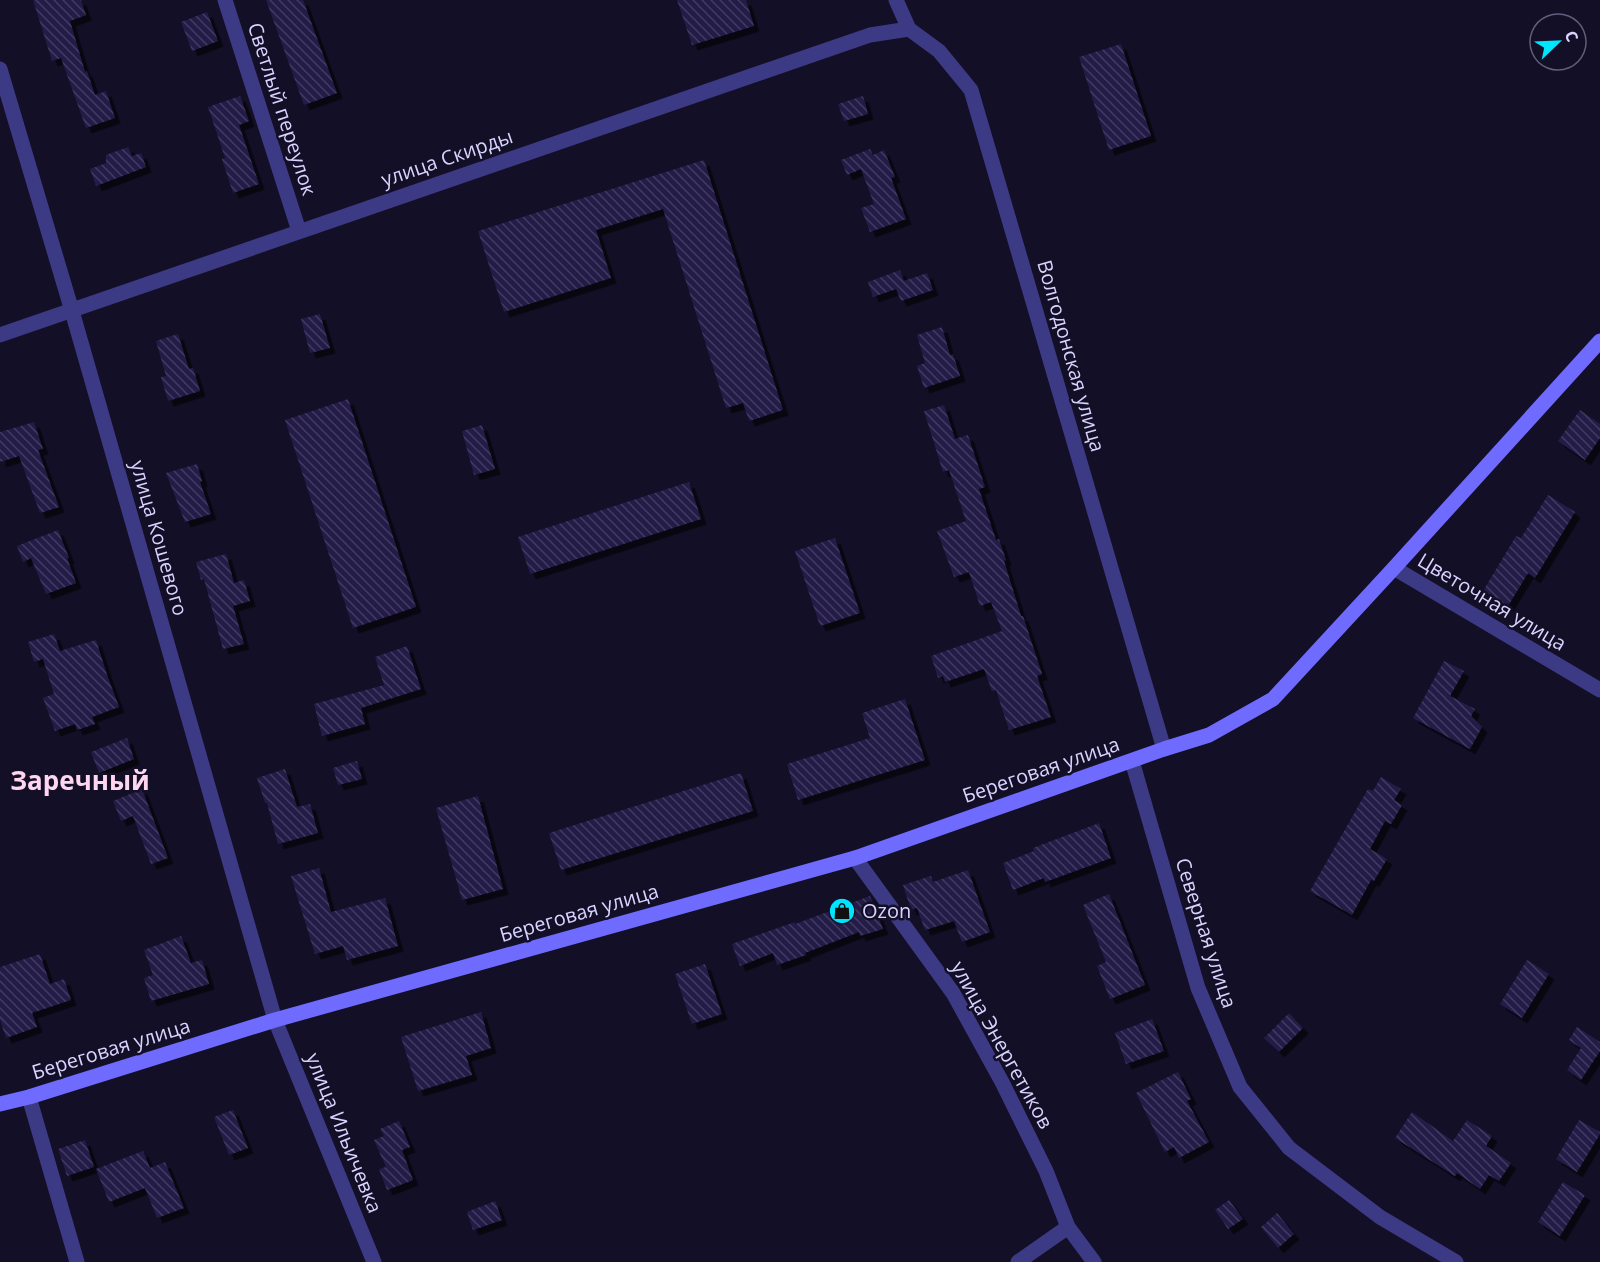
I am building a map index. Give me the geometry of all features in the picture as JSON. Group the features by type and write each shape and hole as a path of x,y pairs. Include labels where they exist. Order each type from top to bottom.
{"main road":[{"name":"Береговая улица","path":"0,1104 275,1020 855,858 1209,735 1274,699 1600,341"}],"street":[{"name":"Светлый переулок","path":"225,0 299,231"},
{"name":"Волгодонская улица","path":"896,0 909,29 939,51 972,90 1164,749"},
{"name":"улица Скирды","path":"0,335 870,35 909,29"},
{"name":"улица Кошевого","path":"0,69 72,311 275,1020"},
{"name":"Цветочная улица","path":"1394,568 1600,690"},
{"name":"Северная улица","path":"1132,761 1198,988 1240,1087 1289,1148 1380,1217 1456,1262"},
{"name":"улица Энергетиков","path":"855,858 953,993 1002,1082 1046,1171 1068,1227 1094,1262"},
{"name":"улица Ильичевка","path":"275,1020 374,1262"},
{"path":"29,1097 77,1262"},
{"path":"1018,1262 1068,1227"}],"building":[{"path":"33,0 81,0 86,15 70,21 85,72 87,71 95,95 106,91 115,118 86,128 61,58 52,61"},
{"path":"266,0 303,0 337,93 304,105"},
{"path":"677,0 746,0 754,26 692,45"},
{"path":"207,12 218,41 192,51 181,22"},
{"path":"1121,44 1151,136 1109,150 1079,57"},
{"path":"240,96 249,121 239,125 259,184 233,193 222,159 225,158 208,107"},
{"path":"863,96 868,114 844,121 838,104"},
{"path":"128,147 132,156 141,153 146,167 96,186 90,169 106,163 106,155"},
{"path":"870,149 873,155 884,150 895,177 891,178 906,219 870,232 861,208 874,204 861,169 847,175 841,160"},
{"path":"704,160 783,410 749,421 743,403 726,408 663,209 596,230 611,278 504,312 478,231"},
{"path":"900,270 904,281 927,273 933,290 901,301 896,289 873,297 868,282"},
{"path":"320,314 330,348 310,353 301,319"},
{"path":"942,327 950,355 953,354 960,376 924,388 917,366 925,363 917,335"},
{"path":"178,334 189,369 193,368 200,391 168,401 161,377 166,376 156,341"},
{"path":"348,399 416,607 353,628 285,420"},
{"path":"944,405 955,439 968,435 985,487 979,489 996,540 999,539 1021,616 1023,616 1042,674 1037,676 1051,717 1009,730 996,690 992,691 984,669 945,682 943,676 938,678 931,656 1002,631 991,602 980,606 969,572 954,577 937,531 966,521 949,470 943,472 924,411"},
{"path":"1580,410 1600,424 1600,438 1585,460 1558,441"},
{"path":"34,422 43,449 38,450 59,507 40,513 19,456 0,462 0,432"},
{"path":"482,425 495,469 474,475 462,431"},
{"path":"197,464 202,481 200,482 211,514 185,522 166,473"},
{"path":"689,482 701,519 530,574 518,537"},
{"path":"1548,495 1575,512 1535,578 1528,573 1508,606 1483,591 1516,536 1521,538"},
{"path":"58,530 76,583 46,594 31,558 23,562 17,546"},
{"path":"835,538 860,613 820,626 795,551"},
{"path":"226,554 234,583 244,580 250,601 233,606 244,644 223,649 204,579 201,580 196,562"},
{"path":"54,634 60,651 96,640 119,707 92,717 95,724 77,730 75,724 55,731 43,698 54,694 43,659 34,662 28,642"},
{"path":"407,646 421,689 361,708 365,724 322,736 314,704 384,685 375,657"},
{"path":"1444,661 1464,671 1450,696 1475,709 1471,716 1482,727 1470,749 1413,718"},
{"path":"905,699 925,760 798,800 787,764 870,738 862,713"},
{"path":"127,738 134,759 99,773 91,752"},
{"path":"357,761 362,779 338,785 333,768"},
{"path":"285,769 297,807 310,804 318,833 278,844 267,803 265,803 257,778"},
{"path":"741,773 753,811 561,870 549,833"},
{"path":"1381,777 1401,789 1394,800 1402,805 1391,824 1385,821 1370,849 1387,859 1374,881 1371,880 1352,915 1310,891 1368,789 1373,791"},
{"path":"142,789 168,858 151,864 133,816 121,821 113,801"},
{"path":"478,796 503,889 462,900 436,808"},
{"path":"1099,823 1111,858 1045,882 1044,878 1013,890 1003,863 1034,851 1033,848"},
{"path":"319,868 331,912 385,898 398,946 347,960 343,946 315,954 291,876"},
{"path":"968,870 990,932 962,942 954,921 925,930 917,908 911,910 903,885 931,876 933,882"},
{"path":"1109,894 1145,985 1110,999 1097,966 1106,962 1083,905"},
{"path":"870,896 883,929 860,936 859,932 777,965 773,953 740,966 732,944 795,922 795,924"},
{"path":"181,936 191,963 202,960 209,984 151,1001 144,978 153,975 144,950"},
{"path":"40,954 50,984 64,979 71,1000 32,1013 37,1027 6,1038 0,1020 0,967"},
{"path":"1527,960 1549,974 1522,1018 1500,1004"},
{"path":"705,964 722,1014 692,1024 675,974"},
{"path":"481,1012 491,1048 466,1056 472,1075 418,1091 401,1037"},
{"path":"1289,1013 1303,1028 1279,1052 1264,1038"},
{"path":"1152,1019 1164,1051 1126,1064 1115,1033"},
{"path":"1577,1027 1600,1042 1600,1051 1581,1080 1567,1070 1581,1048 1569,1040"},
{"path":"1178,1072 1191,1099 1187,1101 1209,1142 1179,1158 1174,1147 1165,1152 1136,1093"},
{"path":"233,1110 248,1148 229,1155 214,1117"},
{"path":"1412,1112 1453,1141 1467,1120 1492,1136 1486,1146 1511,1163 1499,1181 1489,1175 1480,1189 1457,1173 1455,1176 1395,1138"},
{"path":"1579,1120 1600,1134 1577,1172 1556,1159"},
{"path":"399,1121 410,1147 402,1150 413,1180 387,1190 379,1169 386,1167 374,1140 384,1136 380,1129"},
{"path":"85,1140 94,1167 67,1176 58,1149"},
{"path":"143,1151 150,1168 165,1162 184,1208 157,1218 145,1188 109,1202 96,1169"},
{"path":"1563,1182 1585,1195 1560,1236 1538,1222"},
{"path":"1229,1200 1243,1219 1228,1229 1215,1210"},
{"path":"495,1201 502,1220 473,1230 467,1212"},
{"path":"1277,1213 1294,1234 1278,1248 1261,1227"}],"place":[{"name":"Ozon","path":"842,911"}],"district":[{"name":"Заречный","path":"80,781"}]}
